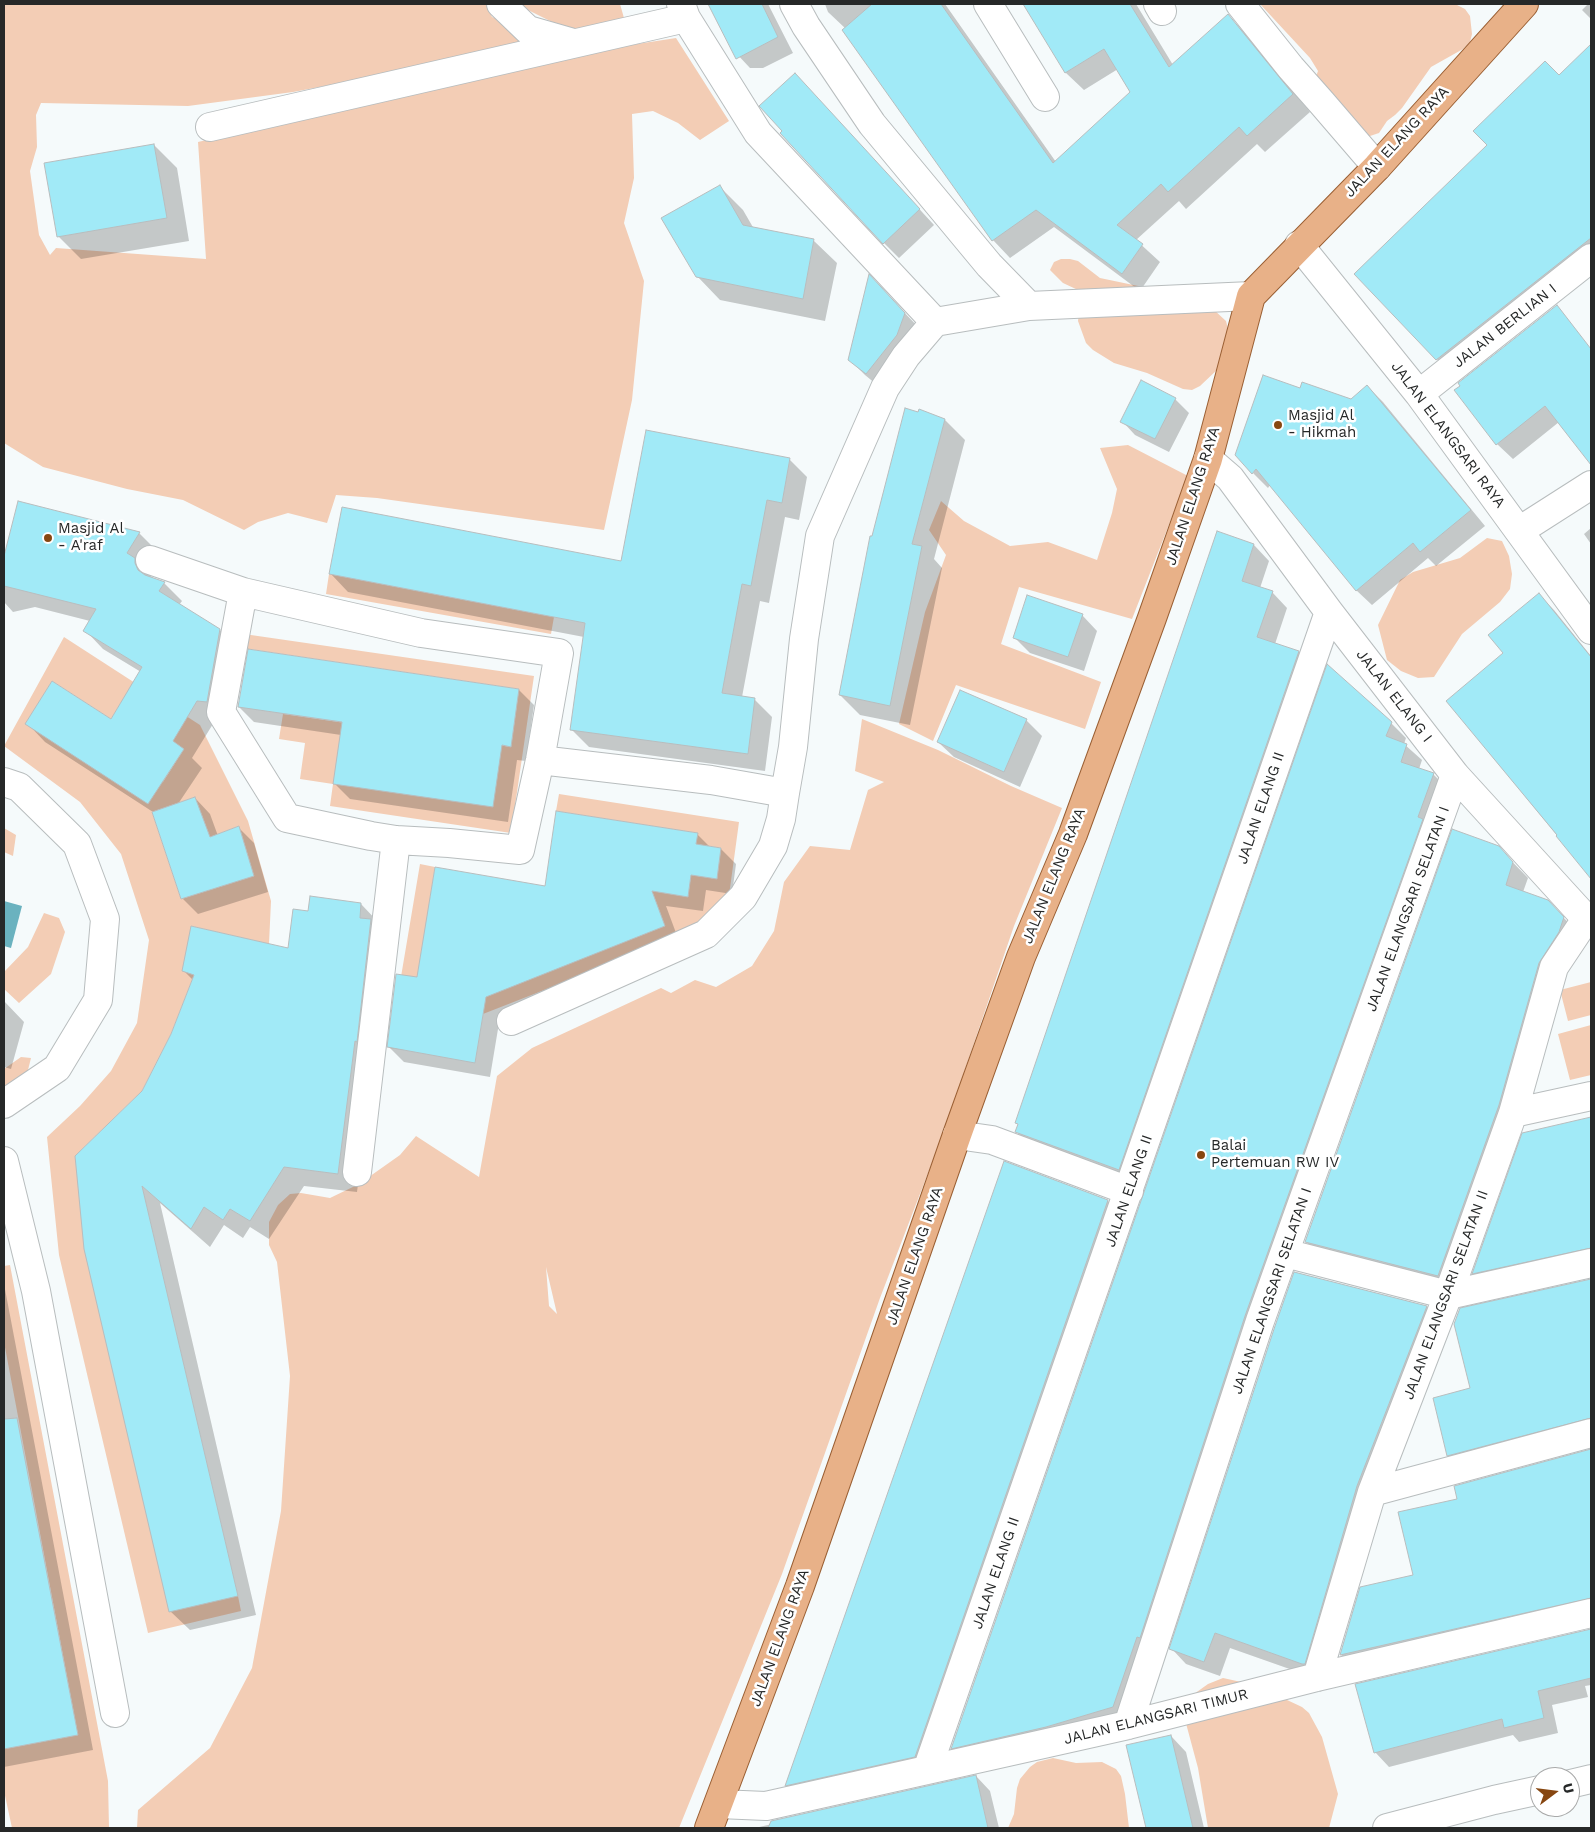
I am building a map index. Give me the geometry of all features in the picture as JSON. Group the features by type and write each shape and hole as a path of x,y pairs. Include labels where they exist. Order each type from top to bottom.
{"main road":[{"name":"JALAN ELANG RAYA","path":"714,1816 800,1586 1021,957 1072,834 1149,627 1208,459 1251,296 1377,167 1524,4"}],"street":[{"path":"501,4 528,30 575,44"},
{"path":"794,4 806,26 872,124 989,265 1029,306"},
{"path":"988,4 1045,97"},
{"path":"1240,4 1291,68 1377,167"},
{"path":"210,127 575,44 684,11 758,133 935,322"},
{"name":"JALAN ELANGSARI RAYA","path":"1299,245 1419,394 1591,630"},
{"name":"JALAN BERLIAN I","path":"1419,394 1591,258"},
{"path":"510,1021 706,934 743,897 773,846 781,819 793,747 804,639 820,536 885,388 906,356 935,322 1029,306 1251,296"},
{"name":"JALAN ELANG I","path":"1208,459 1230,478 1329,612 1455,775 1588,922"},
{"path":"1519,531 1591,485"},
{"path":"150,560 243,592 421,633 559,653 540,760 520,850 449,842 396,840 286,818 221,712 243,592"},
{"name":"JALAN ELANG II","path":"927,1770 1329,612"},
{"path":"540,760 711,780 785,793"},
{"name":"JALAN ELANGSARI SELATAN I","path":"1128,1725 1260,1321 1455,775"},
{"path":"4,782 19,787 77,844 105,920 98,1000 57,1068 4,1104"},
{"path":"357,1172 396,840"},
{"name":"JALAN ELANGSARI SELATAN II","path":"1317,1677 1372,1492 1448,1295 1513,1113 1554,967 1588,922"},
{"path":"1513,1113 1591,1096"},
{"path":"957,1135 992,1140 1129,1191"},
{"path":"4,1161 36,1291 115,1713"},
{"path":"1285,1252 1448,1295 1591,1263"},
{"path":"1372,1492 1591,1432"},
{"name":"JALAN ELANGSARI TIMUR","path":"714,1816 1128,1725 1317,1677 1591,1613"},
{"path":"1387,1828 1530,1792"}],"shaded area":[{"path":"4,4 486,4 492,17 507,22 540,45 293,92 188,106 41,103 36,115 37,147 30,171 39,235 50,255 56,248 206,259 198,142 553,57 676,38 729,121 700,140 678,123 653,111 632,114 634,178 624,223 644,281 632,400 604,530 377,498 336,495 327,523 288,513 258,522 244,530 183,500 127,489 43,467 4,443"},
{"path":"516,4 620,4 624,18 572,32"},
{"path":"1260,4 1455,4 1465,9 1470,16 1472,34 1470,42 1463,49 1431,67 1402,108 1387,121 1379,133 1364,138 1315,79 1318,71 1310,58"},
{"path":"1061,259 1078,261 1100,278 1143,287 1167,285 1175,287 1213,309 1226,321 1230,337 1218,369 1200,386 1192,390 1183,389 1147,373 1114,363 1093,350 1086,343 1078,321 1078,290 1063,283 1050,270 1054,262"},
{"path":"1128,445 1188,476 1132,619 1019,587 1001,644 1101,682 1085,729 956,685 933,741 899,724 925,612 946,555 929,530 941,501 964,521 1010,546 1048,542 1097,560 1112,513 1117,489 1100,448"},
{"path":"1487,538 1502,541 1509,556 1512,574 1510,589 1500,602 1462,634 1434,677 1418,678 1401,671 1387,660 1378,625 1400,580 1413,572 1460,558"},
{"path":"329,574 554,617 551,634 326,594"},
{"path":"244,634 534,676 511,833 330,806 333,784 300,779 305,743 279,739 283,714 511,747 519,689 242,648"},
{"path":"64,637 200,725 248,821 271,901 269,944 191,926 194,975 171,1034 142,1091 75,1156 238,1596 241,1611 148,1633 59,1255 47,1137 80,1106 111,1071 137,1023 149,940 121,854 80,802 4,746","holes":["52,681 111,719 122,701 184,749 163,782 26,724","195,797 210,837 239,826 254,876 181,899 152,812"]},
{"path":"862,719 938,750 1011,786 1062,808 1014,926 943,1134 880,1298 782,1574 679,1828 137,1828 138,1810 210,1748 252,1668 281,1511 290,1376 277,1262 269,1245 269,1222 278,1205 290,1194 301,1193 330,1198 359,1184 400,1155 416,1136 479,1177 497,1076 532,1048 661,988 671,993 695,980 716,987 752,966 774,931 784,882 810,846 850,850 868,790 884,782 855,771","holes":["546,1267 557,1314 549,1306"]},
{"path":"559,794 739,822 728,903 672,940 483,1014 423,943 405,1050 389,1048 420,864 435,867 428,913 577,960 665,926 652,891 688,897 691,875 717,879 721,848 696,844 697,833 556,811"},
{"path":"4,828 16,835 13,856 4,852"},
{"path":"44,913 59,918 65,932 51,974 19,1003 4,989 4,972 28,947"},
{"path":"1591,982 1591,1015 1568,1021 1560,990"},
{"path":"1591,1025 1591,1075 1570,1080 1558,1034"},
{"path":"21,1057 31,1058 26,1078 4,1094 4,1069"},
{"path":"10,1265 108,1781 109,1828 12,1828 4,1791 4,1749 78,1735 4,1342 4,1266"},
{"path":"1223,1678 1255,1685 1302,1707 1309,1713 1322,1737 1338,1794 1329,1828 1208,1828 1198,1768 1184,1716 1189,1701 1194,1694 1208,1684"},
{"path":"1053,1758 1076,1763 1102,1762 1116,1769 1121,1776 1125,1794 1129,1828 1008,1828 1014,1814 1020,1779 1037,1762"}],"water":[{"path":"4,901 22,906 11,948 4,946"}],"building":[{"path":"708,4 762,4 778,37 736,59"},
{"path":"872,4 941,4 1053,163 1130,92 1104,49 1065,73 1023,4 1130,4 1169,67 1228,14 1293,94 1247,136 1239,127 1168,192 1161,184 1117,225 1143,244 1122,274 1036,210 992,241 842,30"},
{"path":"1591,44 1591,238 1436,360 1354,274 1487,145 1473,131 1545,61 1559,75"},
{"path":"795,73 920,209 883,244 780,133 782,131 759,106"},
{"path":"154,144 167,218 57,237 44,163"},
{"path":"720,185 743,225 814,239 803,299 696,277 661,218"},
{"path":"869,274 905,313 897,335 866,374 848,360"},
{"path":"1557,305 1591,349 1591,465 1545,406 1496,445 1454,390 1460,386 1458,383"},
{"path":"1263,375 1300,388 1302,382 1351,399 1367,385 1471,510 1420,552 1413,543 1356,591 1256,469 1252,474 1235,455"},
{"path":"1141,380 1176,398 1155,439 1120,422"},
{"path":"905,408 918,412 919,409 945,419 912,544 922,546 890,706 839,695 870,536 872,536"},
{"path":"646,430 790,458 782,503 767,500 751,586 742,584 722,693 755,698 748,754 570,730 585,623 329,574 342,507 621,561"},
{"path":"18,501 140,532 127,553 135,558 138,570 145,575 165,582 159,591 220,629 207,702 197,701 173,741 184,749 148,804 25,724 52,681 111,719 142,667 83,631 96,609 4,586 4,556"},
{"path":"1217,531 1254,544 1242,581 1273,591 1257,637 1299,651 1119,1170 1015,1132 1018,1124 1015,1123"},
{"path":"1539,593 1591,657 1591,879 1446,701 1503,653 1488,635"},
{"path":"1027,595 1083,614 1068,657 1013,638"},
{"path":"248,649 519,689 511,747 502,745 493,807 333,784 342,722 238,707"},
{"path":"1327,664 1392,722 1386,736 1407,744 1401,762 1434,773 1418,817 1423,819 1245,1316 1140,1638 1137,1637 1113,1707 1046,1727 951,1749"},
{"path":"960,690 1027,719 1004,772 937,742"},
{"path":"195,797 210,837 239,826 254,876 181,899 152,812"},
{"path":"556,811 698,833 696,844 721,848 717,879 691,875 688,897 652,891 665,926 486,997 475,1063 387,1047 396,974 417,977 435,867 545,886"},
{"path":"1452,829 1499,846 1513,862 1506,885 1548,900 1564,917 1559,932 1539,963 1499,1105 1438,1276 1305,1242"},
{"path":"310,896 361,903 360,918 371,919 357,1042 355,1041 338,1174 284,1167 250,1221 230,1209 223,1220 204,1207 191,1229 142,1186 238,1596 169,1612 84,1249 75,1156 142,1091 171,1034 194,975 182,971 191,926 288,948 293,909 308,911"},
{"path":"1591,1117 1591,1248 1472,1274 1522,1133"},
{"path":"1004,1161 1108,1200 915,1757 785,1786"},
{"path":"1294,1272 1427,1306 1357,1486 1305,1664 1215,1633 1204,1662 1169,1649"},
{"path":"1591,1279 1591,1418 1447,1456 1433,1398 1470,1388 1454,1324 1460,1308"},
{"path":"17,1418 78,1735 4,1749 4,1419"},
{"path":"1591,1449 1591,1598 1340,1655 1360,1587 1413,1575 1398,1512 1457,1499 1454,1486"},
{"path":"1591,1629 1591,1678 1538,1691 1544,1718 1504,1728 1502,1719 1374,1753 1355,1684"},
{"path":"1171,1735 1193,1828 1146,1828 1126,1745"},
{"path":"976,1775 988,1828 768,1828 771,1821"}],"place":[{"name":"Masjid Al - Hikmah","path":"1278,425"},
{"name":"Masjid Al - A'raf","path":"48,538"},
{"name":"Balai Pertemuan RW IV","path":"1201,1155"}]}
